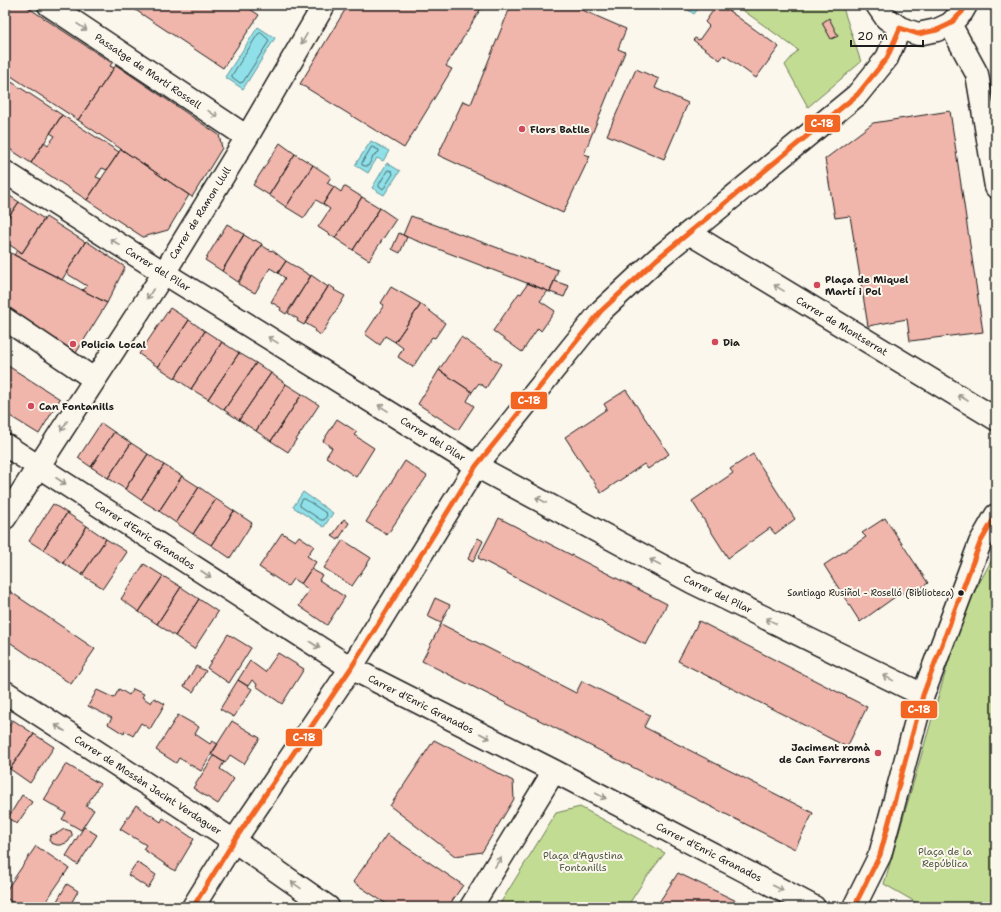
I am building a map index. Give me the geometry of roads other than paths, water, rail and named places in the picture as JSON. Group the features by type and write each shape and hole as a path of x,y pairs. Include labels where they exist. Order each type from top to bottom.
{"street":[{"name":"Passatge de Martí Rossell","path":"49,5 248,137"},
{"name":"Carrer de Ramon Llull","path":"5,518 164,273 248,137 324,5"},
{"path":"877,5 886,18 900,28 918,34 937,30 950,24 962,12 966,5"},
{"path":"950,24 977,74 996,186"},
{"path":"193,907 234,841 351,668 476,466 601,311 640,274 857,95 887,58 900,28"},
{"name":"Carrer del Pilar","path":"5,172 164,273 476,466 692,582 923,695"},
{"name":"Carrer de Montserrat","path":"689,233 996,419"},
{"path":"5,319 94,379"},
{"name":"Carrer d'Enric Granados","path":"5,444 351,668 554,771 814,907"},
{"path":"854,907 880,855 923,695 980,544 996,515"},
{"name":"Carrer de Mossèn Jacint Verdaguer","path":"5,692 234,841 328,907"},
{"path":"471,907 554,771"}],"water":[{"path":"681,5 701,5 694,14"},
{"path":"258,27 275,38 243,89 225,77"},
{"path":"371,141 389,151 383,161 377,158 368,173 355,165"},
{"path":"387,163 400,171 384,195 372,188"},
{"path":"303,492 333,513 324,527 293,507"}],"place":[{"name":"Flors Batlle","path":"522,129"},
{"name":"Plaça de Miquel Martí i Pol","path":"817,285"},
{"name":"Dia","path":"715,342"},
{"name":"Policia Local","path":"73,344"},
{"name":"Can Fontanills","path":"31,406"},
{"name":"Santiago Rusiñol - Roselló (Biblioteca)","path":"961,593"},
{"name":"Jaciment romà de Can Farrerons","path":"878,753"}],"park label":[{"name":"Plaça de la República","path":"945,856"},
{"name":"Plaça d'Agustina Fontanills","path":"583,860"}]}
